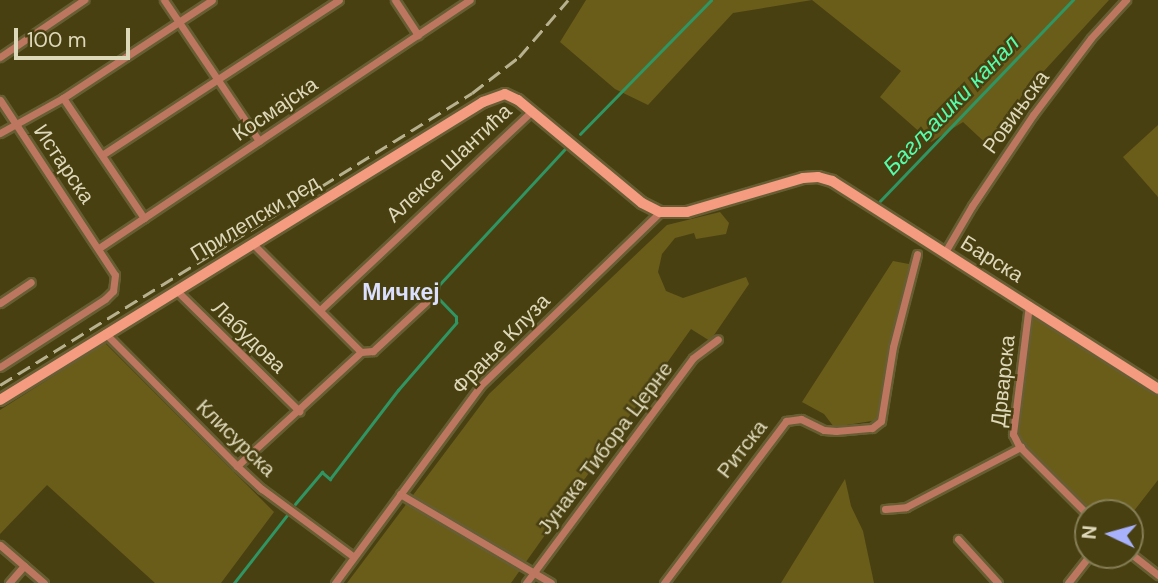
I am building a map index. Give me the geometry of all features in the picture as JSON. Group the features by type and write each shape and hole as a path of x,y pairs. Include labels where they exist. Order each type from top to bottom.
{"street":[{"path":"0,57 84,0"},
{"path":"164,0 258,141"},
{"path":"0,133 63,98 212,0"},
{"path":"102,155 339,0"},
{"path":"395,0 418,35"},
{"name":"Космајска","path":"99,248 470,0"},
{"name":"Ровињска","path":"945,252 1033,115 1091,38 1126,0"},
{"name":"Прилепски ред","path":"0,400 175,289 494,96 510,94 532,111"},
{"path":"63,98 144,218"},
{"name":"Истарска","path":"0,100 116,275 109,295 0,367"},
{"name":"Алексе Шантића","path":"320,310 532,111 637,199 660,212"},
{"name":"Барска","path":"660,212 687,212 800,179 818,177 832,181 1158,389"},
{"name":"Фрање Клуза","path":"335,583 480,386 660,212"},
{"path":"252,243 360,352"},
{"name":"Ритска","path":"664,583 786,421 801,419 824,430 836,431 865,429 879,424 898,327 917,254"},
{"path":"0,303 31,282"},
{"name":"Лабудова","path":"175,289 299,411"},
{"path":"237,466 360,352 373,351 428,300"},
{"name":"Дрварска","path":"1029,305 1012,428 1021,447 1074,501"},
{"name":"Клисурска","path":"105,333 237,466 354,557"},
{"name":"Јунака Тибора Церне","path":"526,583 693,358 718,339"},
{"path":"885,509 906,507 1021,447"},
{"path":"400,494 551,583"},
{"path":"958,539 998,583"},
{"path":"0,545 44,583"},
{"path":"1144,564 1158,575"},
{"path":"9,583 24,566"},
{"path":"1068,583 1079,569"}],"shaded area":[{"path":"586,0 812,0 733,13 648,105 615,89 560,42"},
{"path":"812,0 1109,0 1022,95 993,150 963,122 931,142 880,97 901,71"},
{"path":"1158,125 1158,197 1123,157"},
{"path":"720,212 729,223 726,234 696,239 694,233 675,238 662,254 658,272 666,291 683,298 746,277 749,284 710,341 691,329 511,583 347,583 489,394 667,225"},
{"path":"893,261 914,265 878,420 834,427 824,414 802,402"},
{"path":"1032,312 1158,391 1158,480 1143,499 1078,499 1018,437 1016,428"},
{"path":"105,343 274,512 221,583 155,583 47,485 0,534 0,410"},
{"path":"845,479 851,506 863,531 874,583 781,583"}],"waterway":[{"name":"Багљашки канал","path":"580,134 711,0"},
{"name":"Багљашки канал","path":"880,201 1073,0"},
{"name":"Багљашки канал","path":"295,504 322,472 330,479 398,390 456,323 456,317 437,297 439,285 565,149"},
{"name":"Багљашки канал","path":"234,583 288,514"}],"railway":[{"path":"0,385 472,93 519,57 568,0"}],"district":[{"name":"Мичкеј","path":"401,292"}]}
